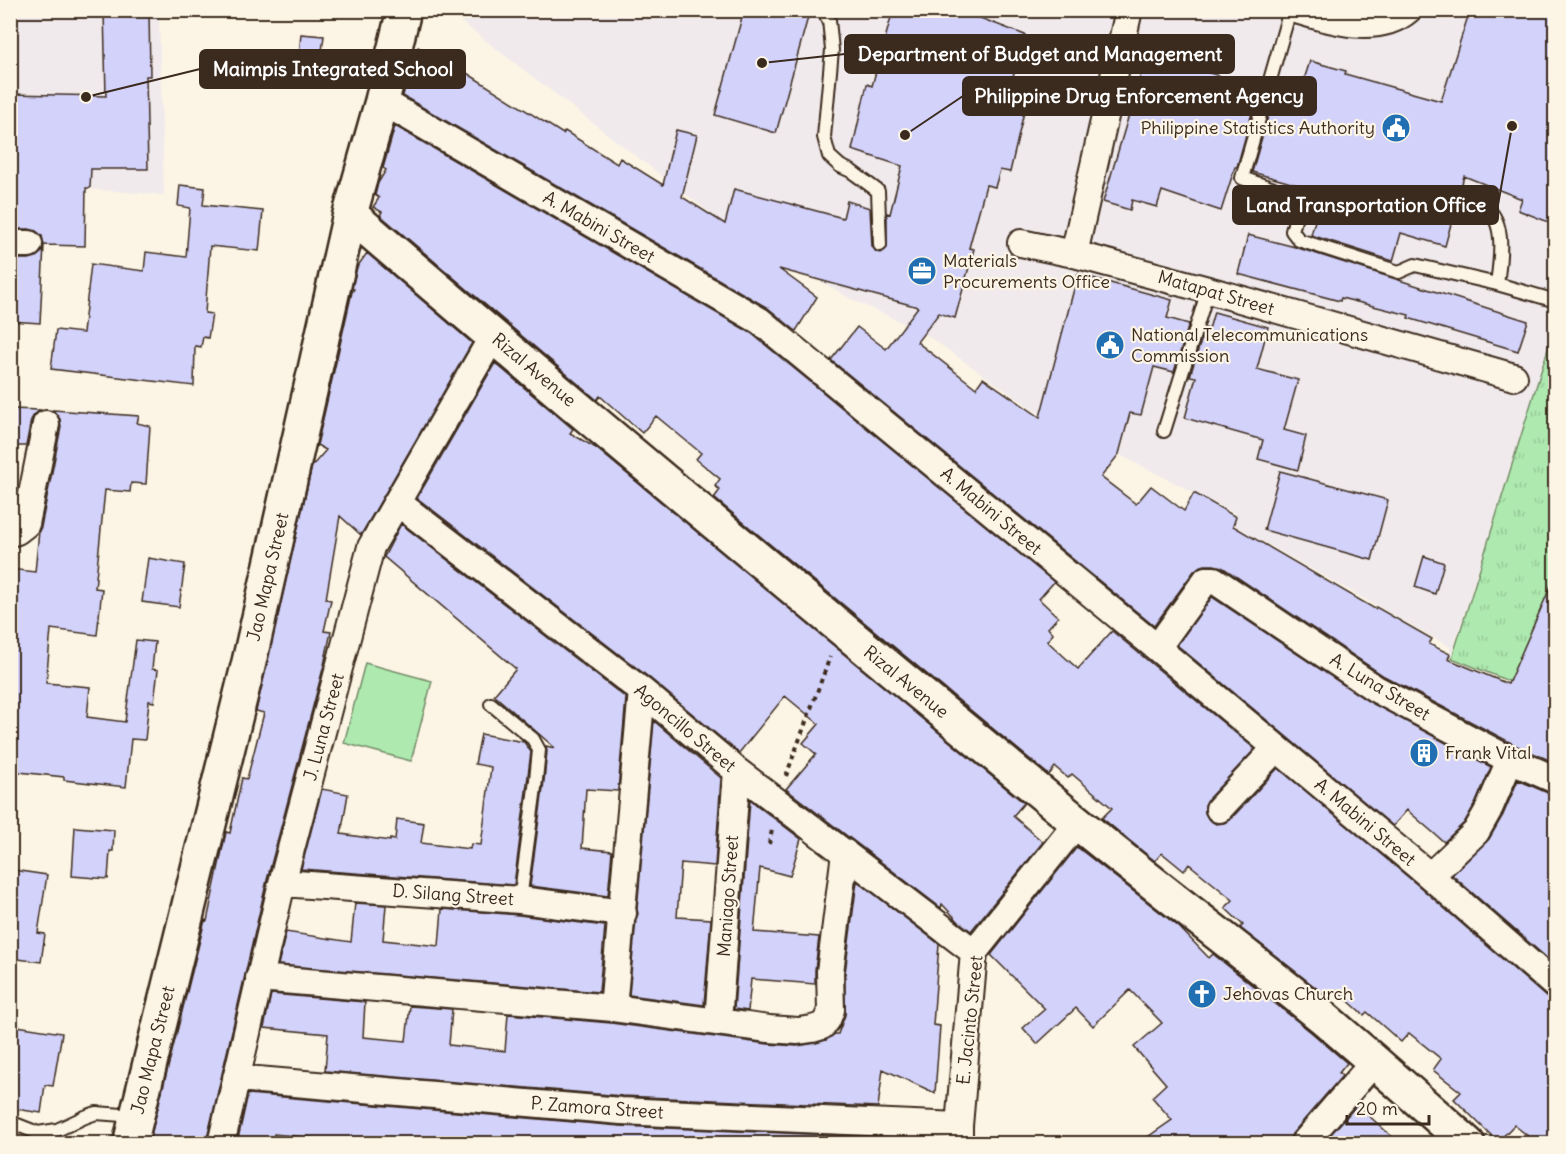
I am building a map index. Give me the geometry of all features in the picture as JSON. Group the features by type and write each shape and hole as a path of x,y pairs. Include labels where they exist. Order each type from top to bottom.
{"street":[{"name":"Jao Mapa Street","path":"134,1130 249,662 350,213 382,101 404,10"},
{"path":"1074,254 1129,10"},
{"path":"1296,10 1330,20 1359,25 1382,23 1408,10"},
{"name":"A. Mabini Street","path":"382,101 760,321 1430,876 1556,986"},
{"name":"Rizal Avenue","path":"350,213 493,336 841,627 1077,823 1326,1020 1468,1143"},
{"name":"Matapat Street","path":"1021,243 1074,254 1208,290 1514,377"},
{"name":"J. Luna Street","path":"221,1143 282,883 372,547 493,336"},
{"path":"10,533 26,524 46,424"},
{"name":"Agoncillo Street","path":"397,502 642,692 737,771 974,952"},
{"name":"A. Luna Street","path":"1157,648 1206,580 1214,580 1376,688 1510,760 1556,780"},
{"path":"613,1008 642,692"},
{"path":"1219,809 1276,748"},
{"path":"1430,876 1476,832 1490,809 1510,760"},
{"name":"Maniago Street","path":"718,1021 737,771"},
{"name":"E. Jacinto Street","path":"959,1135 974,952 1077,823"},
{"path":"259,978 613,1008 769,1029 798,1031 812,1029 822,1026 831,1010 830,972 845,853"},
{"name":"D. Silang Street","path":"282,883 520,900 623,913"},
{"path":"1303,1143 1374,1062"},
{"name":"P. Zamora Street","path":"236,1078 621,1111 959,1135"}],"lane":[{"path":"822,10 830,20 832,50 824,137 829,156 878,191 880,245"},
{"path":"1290,10 1242,178 1291,195 1300,202 1292,231 1299,240 1399,272 1415,265 1497,284 1556,301"},
{"path":"1480,205 1495,216 1499,228 1501,258 1497,284"},
{"path":"1164,431 1208,290"},
{"path":"491,704 533,739 539,750 520,900"},
{"path":"10,1122 38,1133 57,1130 96,1113 134,1130"}],"path":[{"path":"769,844 778,802 791,762 841,627"}],"shaded area":[{"path":"10,11 159,11 164,195 11,183"},
{"path":"447,11 1555,11 1555,340 1551,339 1450,659 1450,647 1235,526 1234,513 1041,415 922,332 849,298 714,216"}],"green space":[{"path":"1551,339 1556,340 1555,700 1452,658"},
{"path":"365,663 432,681 411,761 344,743"}],"building":[{"path":"104,10 149,10 150,76 146,76 148,169 91,169 90,188 86,188 85,246 44,245 42,236 36,231 10,229 10,94 106,96"},
{"path":"744,10 810,10 776,133 715,115"},
{"path":"893,10 976,10 975,16 1025,35 1004,107 1024,112 1010,172 1000,170 995,187 986,185 969,248 974,249 955,318 939,313 917,342 976,388 983,378 1040,417 1078,274 1172,300 1167,318 1189,324 1174,372 1154,367 1141,415 1130,413 1119,454 1101,477 1136,504 1151,486 1184,511 1194,493 1236,517 1233,526 1375,609 1376,607 1432,639 1429,644 1450,654 1448,659 1508,684 1556,574 1556,763 1517,746 1384,676 1222,567 1205,565 1194,571 1154,626 831,360 857,327 886,349 918,307 779,269 817,297 796,331 768,308 403,96 410,63 418,47 462,70 563,134 565,131 617,164 620,158 663,185 676,130 697,135 682,197 725,224 734,189 843,218 847,201 870,208 872,246 876,252 881,253 887,248 887,213 890,214 902,166 852,150 867,84 872,86"},
{"path":"1470,10 1556,10 1556,225 1518,210 1522,199 1464,176 1445,246 1401,233 1393,261 1311,235 1323,192 1252,172 1277,85 1300,92 1310,61 1346,71 1345,74 1441,101"},
{"path":"301,34 324,36 321,58 299,55"},
{"path":"1147,54 1259,88 1237,167 1235,167 1221,211 1162,191 1157,207 1132,200 1130,210 1103,202"},
{"path":"395,126 751,333 1054,582 1039,599 1058,617 1048,628 1053,634 1047,641 1078,669 1112,631 1255,749 1208,799 1205,813 1209,820 1216,824 1230,820 1278,768 1546,997 1556,1001 1556,1143 1537,1143 1514,1125 1498,1142 1454,1099 1461,1092 1433,1070 1441,1059 1409,1033 1401,1042 1367,1012 1364,1015 1336,990 1329,998 1240,928 1243,925 1225,908 1233,900 1189,864 1184,871 1162,853 1155,861 1147,855 1102,818 1112,808 1072,774 1068,778 1055,767 1049,775 714,498 720,490 715,486 720,479 696,459 701,453 656,416 642,433 600,396 597,400 380,215 382,212 373,207 379,198 375,195 378,183 386,170 383,168"},
{"path":"180,185 205,188 203,205 263,211 259,251 210,246 205,313 212,314 208,338 203,337 201,347 195,346 194,386 51,369 56,330 83,333 91,264 144,271 146,252 186,257 190,208 178,206"},
{"path":"1248,235 1295,247 1528,321 1518,351 1408,318 1409,315 1341,298 1340,301 1238,274"},
{"path":"44,245 40,323 10,321 10,259 36,257 42,252"},
{"path":"367,253 472,343 361,535 340,516 326,599 331,600 324,631 331,632 324,665 267,880 206,1143 149,1143 205,920 207,921 226,832 230,833 242,778 247,779 264,713 256,711 312,466 326,450 317,445 354,289 352,288 357,267"},
{"path":"1214,312 1268,327 1257,369 1298,380 1284,430 1306,436 1298,470 1258,459 1263,440 1185,418 1196,377 1190,376 1205,328 1209,329"},
{"path":"495,363 573,429 570,433 596,448 1024,803 1013,816 1043,842 971,931 942,904 941,908 786,789 816,754 803,743 819,724 785,696 739,753 651,679 417,498"},
{"path":"10,409 40,410 31,420 26,446 10,446"},
{"path":"53,410 139,416 137,423 150,426 146,484 131,483 130,492 105,490 95,588 102,589 97,635 51,629 46,683 90,687 87,717 125,722 136,640 155,642 152,669 158,670 154,702 149,701 145,740 131,739 126,787 10,771 10,569 35,572 39,531 61,427 60,419"},
{"path":"1280,471 1388,500 1372,560 1264,530"},
{"path":"401,524 626,698 618,791 586,789 582,848 612,851 608,896 530,886 544,781 546,746 555,748 494,695 516,669 384,557"},
{"path":"1424,556 1444,563 1435,594 1415,587"},
{"path":"148,558 185,564 179,607 142,602"},
{"path":"1212,597 1368,701 1491,767 1464,823 1444,842 1407,810 1393,826 1177,645"},
{"path":"654,721 721,778 715,866 681,863 677,917 711,919 704,1005 629,995"},
{"path":"481,734 524,742 531,752 514,885 301,869 322,789 348,794 341,834 395,840 397,819 424,823 421,843 470,849 471,844 481,845 491,767 475,764"},
{"path":"1518,780 1556,795 1556,966 1452,875 1489,839 1503,815"},
{"path":"750,800 801,839 790,876 760,868 754,932 819,937 815,984 751,979 748,1011 734,1009"},
{"path":"75,827 114,830 108,879 72,876"},
{"path":"1077,847 1179,927 1209,958 1213,954 1347,1063 1339,1073 1342,1076 1292,1134 1288,1143 1139,1143 1172,1120 1152,1097 1166,1084 1134,1047 1162,1023 1130,990 1093,1026 1076,1008 1037,1044 1023,1028 1045,1009 991,955"},
{"path":"13,870 47,875 38,933 45,934 41,962 10,958 10,884"},
{"path":"857,881 939,944 933,1025 940,1026 935,1093 883,1069 878,1107 622,1096 325,1071 328,1034 264,1028 271,994 365,1002 363,1037 406,1041 410,1006 452,1009 449,1045 505,1051 508,1014 611,1023 768,1044 797,1046 816,1043 838,1034 845,1015 845,973"},
{"path":"355,903 386,905 383,940 439,946 442,909 519,915 605,926 599,992 278,965 286,932 351,942"},
{"path":"17,1026 62,1033 53,1086 45,1085 41,1113 10,1108 10,1060"},
{"path":"248,1094 620,1126 874,1137 873,1143 396,1143 274,1134 270,1143 237,1143"},
{"path":"1357,1105 1399,1143 1323,1143"}],"place":[{"name":"Department of Budget and Management","path":"762,63"},
{"name":"Maimpis Integrated School","path":"86,97"},
{"name":"Land Transportation Office","path":"1512,126"},
{"name":"Philippine Statistics Authority","path":"1396,128"},
{"name":"Philippine Drug Enforcement Agency","path":"905,135"},
{"name":"Materials Procurements Office","path":"922,271"},
{"name":"National Telecommunications Commission","path":"1110,345"},
{"name":"Frank Vital","path":"1424,753"},
{"name":"Jehovas Church","path":"1202,994"}]}
